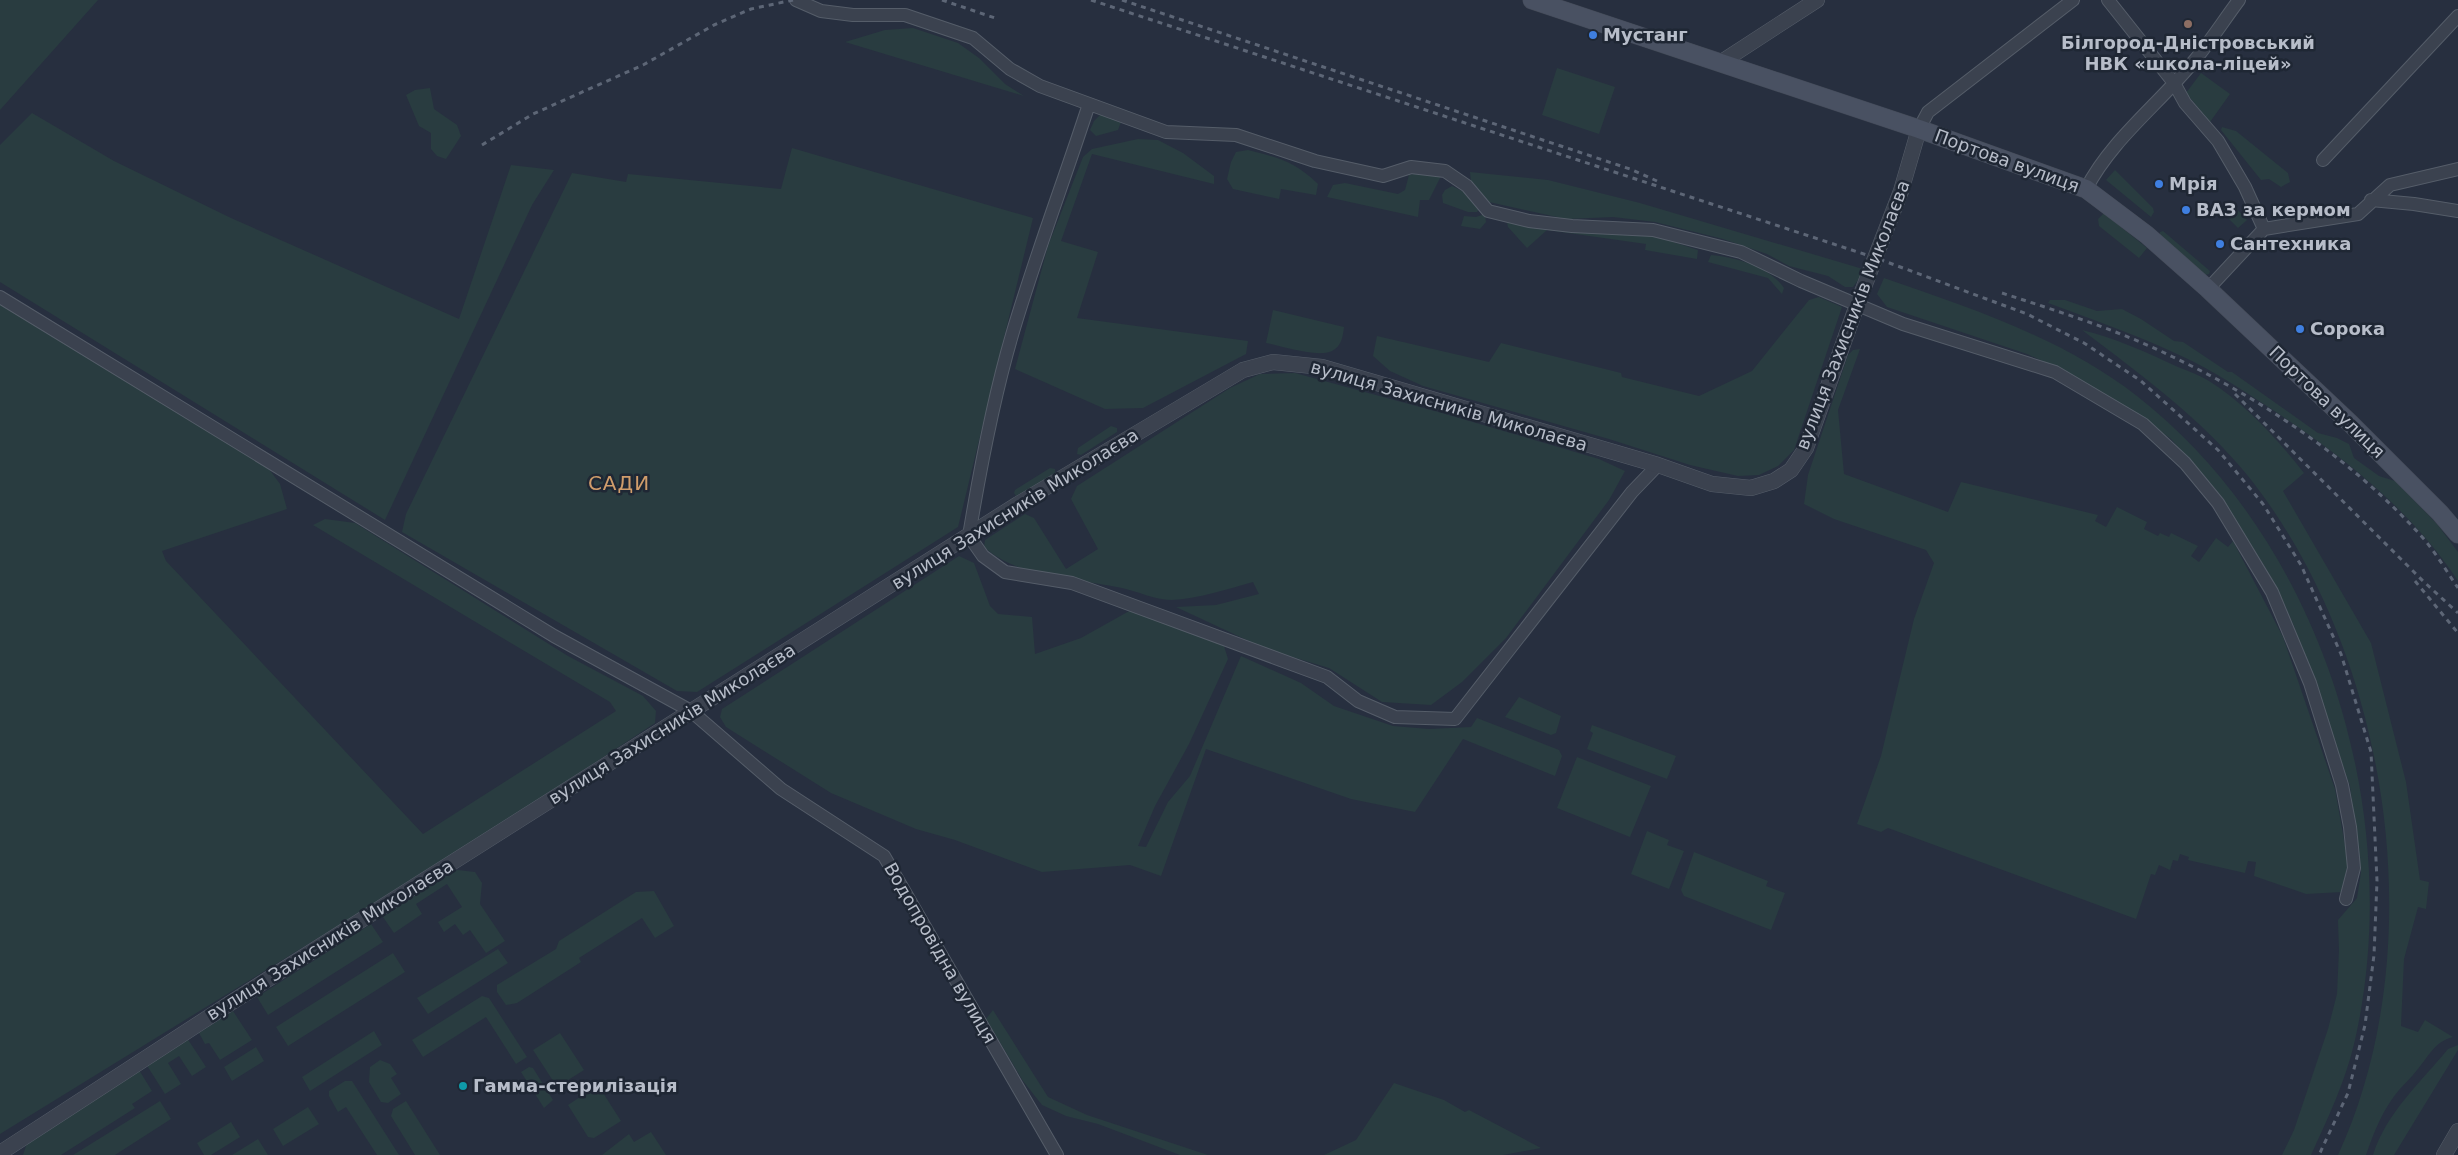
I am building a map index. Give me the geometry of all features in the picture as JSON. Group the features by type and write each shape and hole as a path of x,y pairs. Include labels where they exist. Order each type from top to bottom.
{"main road":[{"name":"Портова вулиця","path":"1543,1 1720,63 1919,129 2086,189 2147,235 2208,289 2356,428 2458,534"}],"street":[{"path":"796,0 822,11 853,14 905,15 973,38 1010,69 1040,86 1166,132 1236,136 1315,161 1383,176 1411,167 1445,171 1467,186 1488,211 1529,221 1572,226 1653,230 1741,252 1857,305 1904,324 2055,372 2143,424 2185,463 2218,503 2272,592 2310,683 2342,785 2350,828 2354,868 2346,899"},
{"path":"1720,63 1817,0"},
{"path":"1919,129 1928,112 2073,0"},
{"path":"2108,0 2174,83 2185,103 2218,141 2245,187 2264,229"},
{"path":"2086,189 2096,170 2128,130 2194,62 2239,0"},
{"path":"2323,160 2458,16"},
{"path":"1089,104 1012,336 977,484 969,536 983,556 1005,572 1072,583 1327,677 1358,701 1395,717 1455,719 1632,492 1658,465"},
{"name":"вулиця Захисників Миколаєва","path":"0,1153 225,1007 691,711 969,536 1242,370 1273,362 1322,368 1658,465 1712,484 1751,488 1774,481 1791,470 1806,448 1857,305 1901,191 1919,129"},
{"path":"2208,289 2264,229 2358,214 2371,200 2390,185 2458,169"},
{"path":"2371,200 2458,211"},
{"name":"Водопровідна вулиця","path":"0,297 546,630 691,711 781,789 884,856 1057,1155"},
{"path":"2444,1155 2458,1131"}],"green space":[{"path":"0,0 98,0 0,110"},
{"path":"913,28 958,43 979,58 1005,84 1024,96 845,42 885,30"},
{"path":"1557,68 1615,87 1599,134 1542,115"},
{"path":"2201,73 2230,94 2210,122 2186,93"},
{"path":"430,88 434,109 457,125 461,136 446,159 437,156 431,149 431,133 419,126 406,95 415,90"},
{"path":"32,113 114,161 231,218 459,319 511,165 554,170 532,205 385,520 0,282 0,145"},
{"path":"1101,114 1121,122 1118,130 1096,136 1090,130 1094,121"},
{"path":"2222,127 2236,131 2288,173 2290,182 2281,187 2269,179 2261,180 2221,130"},
{"path":"1138,139 1158,140 1183,153 1214,176 1214,184 1092,154 1061,241 1098,252 1077,318 1248,341 1246,354 1143,408 1105,409 1015,369 1048,246 1083,157 1092,149"},
{"path":"792,148 1033,218 958,527 697,692 677,691 402,532 406,514 572,173 626,182 628,174 781,189"},
{"path":"1248,150 1286,161 1301,170 1318,184 1316,195 1281,189 1279,199 1233,189 1227,179 1231,162 1236,152"},
{"path":"2115,170 2153,208 2154,212 2151,217 2106,180"},
{"path":"1470,172 1548,180 1640,203 1863,269 1861,276 1853,287 1845,287 1828,276 1789,266 1767,254 1723,239 1655,222 1613,217 1566,219 1489,202 1471,182"},
{"path":"1418,173 1441,176 1429,200 1420,200 1418,217 1327,197 1333,185 1345,183 1398,194 1405,190 1409,175"},
{"path":"1452,186 1464,192 1479,209 1477,212 1468,212 1443,203 1442,195 1445,190"},
{"path":"2230,202 2247,220 2238,228 2221,211"},
{"path":"2104,213 2147,248 2139,258 2099,226 2098,219"},
{"path":"1485,214 1486,222 1480,229 1461,226 1464,216 1476,217"},
{"path":"1507,223 1652,235 1698,250 1697,259 1645,250 1646,244 1547,230 1527,248 1508,227"},
{"path":"2163,231 2210,271 2209,274 2205,275 2160,235 2160,232"},
{"path":"1711,255 1752,264 1778,281 1784,288 1782,294 1768,278 1708,262"},
{"path":"1884,278 1983,313 2016,327 2079,358 2137,396 2202,456 2257,526 2301,604 2335,688 2357,775 2369,864 2368,953 2355,1040 2342,1084 2311,1155 2282,1155 2294,1130 2328,1029 2337,994 2338,920 2357,898 2361,872 2350,786 2294,626 2276,586 2221,496 2171,439 2142,418 2073,375 2027,354 1887,307 1877,294"},
{"path":"1819,297 1842,307 1794,450 1778,466 1759,475 1738,476 1690,465 1609,439 1423,386 1390,371 1373,356 1377,336 1489,362 1501,343 1621,373 1622,377 1699,396 1752,371 1809,300"},
{"path":"2050,300 2065,300 2097,311 2122,309 2174,341 2183,342 2228,372 2232,372 2318,433 2337,438 2349,444 2354,458 2379,476 2395,481 2437,524 2458,552 2458,581 2421,533 2379,490 2356,470 2282,416 2227,380 2192,361 2139,337 2048,303"},
{"path":"0,304 269,469 280,484 287,509 162,551 166,561 423,834 616,711 610,702 313,525 325,519 355,523 568,656 643,696 656,711 655,723 490,832 0,1134"},
{"path":"1273,310 1344,327 1341,342 1335,349 1321,353 1312,353 1266,343"},
{"path":"2082,330 2130,346 2205,379 2236,400 2272,435 2304,473 2283,491 2371,643 2406,782 2420,880 2429,882 2426,909 2418,907 2404,959 2401,1026 2418,1032 2425,1020 2453,1037 2446,1039 2436,1046 2393,1097 2372,1138 2366,1155 2338,1155 2368,1073 2384,986 2389,896 2382,804 2364,714 2335,628 2297,548 2248,476 2230,455 2190,416 2148,380"},
{"path":"1860,349 1838,410 1844,474 1948,512 1961,482 2098,515 2095,521 2106,527 2117,507 2147,522 2144,529 2158,536 2160,533 2169,537 2171,533 2198,546 2191,556 2199,562 2216,538 2228,547 2233,541 2283,637 2335,789 2348,862 2342,892 2306,894 2254,876 2256,862 2248,861 2245,873 2188,860 2189,857 2180,854 2178,861 2173,860 2170,870 2159,865 2155,875 2151,874 2136,919 1888,828 1881,832 1857,824 1881,756 1914,619 1934,563 1926,550 1834,519 1804,504 1808,475 1848,355 1853,350"},
{"path":"1295,373 1442,413 1599,459 1625,471 1609,500 1506,638 1462,682 1431,705 1382,702 1329,668 1266,649 1176,607 1216,605 1259,594 1253,582 1202,596 1165,600 1122,588 1049,576 1031,571 1014,566 998,558 984,547 985,540 1025,514 1034,518 1066,569 1098,549 1071,499 1077,486 1230,388 1260,374"},
{"path":"1111,426 1117,428 1117,432 1081,455 1077,454 1078,448"},
{"path":"1050,468 1055,469 1055,474 1016,496 1015,490"},
{"path":"959,556 974,563 990,606 998,614 1032,617 1035,654 1081,638 1140,605 1224,646 1228,659 1189,744 1155,806 1138,846 1146,847 1168,802 1190,776 1241,656 1301,683 1334,706 1393,726 1429,729 1471,727 1477,718 1559,750 1562,756 1555,776 1463,739 1415,812 1351,799 1206,749 1161,876 1130,865 1042,872 955,840 916,829 831,793 726,727 720,717 722,709"},
{"path":"1519,697 1561,716 1556,733 1551,735 1505,717"},
{"path":"1592,725 1676,756 1667,779 1587,749 1593,733 1590,731"},
{"path":"1577,757 1651,786 1630,837 1557,808"},
{"path":"1647,831 1669,840 1667,845 1684,851 1669,889 1631,874"},
{"path":"1694,852 1768,881 1766,886 1785,893 1771,930 1684,896 1681,890"},
{"path":"458,870 475,872 482,883 480,904 505,941 486,953 470,930 463,935 455,924 444,932 438,922 462,907 447,884 416,904 422,914 394,933 383,917 447,873"},
{"path":"654,891 674,926 655,938 642,918 579,958 581,962 517,1003 506,1005 497,992 497,985 556,949 559,941 636,892"},
{"path":"371,924 383,942 268,1015 257,997"},
{"path":"498,949 508,963 428,1014 417,998"},
{"path":"393,953 405,972 288,1046 276,1027"},
{"path":"482,996 489,998 527,1057 516,1064 486,1017 423,1057 412,1040"},
{"path":"993,1010 1048,1097 1087,1115 1208,1155 1180,1155 1098,1124 1066,1116 1042,1105 1023,1081 986,1019"},
{"path":"233,1011 252,1040 220,1060 209,1043 205,1044 199,1033"},
{"path":"374,1031 382,1045 310,1091 302,1077"},
{"path":"560,1033 584,1070 557,1087 533,1050"},
{"path":"187,1038 206,1067 192,1076 179,1056 168,1063 181,1084 165,1094 146,1064"},
{"path":"2458,1045 2458,1050 2394,1155 2373,1155 2386,1125 2405,1099 2448,1049"},
{"path":"256,1047 264,1061 232,1081 224,1067"},
{"path":"380,1060 390,1064 397,1074 391,1078 401,1094 388,1103 381,1102 369,1082 370,1067"},
{"path":"529,1067 533,1068 553,1100 544,1108 521,1072"},
{"path":"139,1070 152,1091 132,1104 135,1108 61,1155 23,1155 28,1140"},
{"path":"345,1081 352,1081 399,1155 377,1155 346,1107 338,1112 329,1096 329,1091"},
{"path":"1394,1083 1444,1100 1465,1112 1469,1110 1541,1148 1503,1155 1324,1155 1356,1140"},
{"path":"598,1085 621,1121 594,1138 588,1137 568,1105"},
{"path":"160,1101 171,1119 115,1155 73,1155"},
{"path":"406,1101 440,1155 415,1155 391,1116 393,1109"},
{"path":"308,1107 319,1124 283,1146 273,1129"},
{"path":"231,1122 240,1137 211,1155 204,1155 197,1143"},
{"path":"651,1132 666,1155 602,1155 629,1134 634,1142"},
{"path":"258,1139 268,1155 232,1155"}],"railway":[{"path":"482,145 533,114 643,65 714,25 751,9 793,0"},
{"path":"942,0 998,19"},
{"path":"1091,0 1876,258 2027,314 2084,343 2141,381 2218,450 2263,504 2301,565 2341,654 2371,752 2377,881 2374,955 2365,1025 2348,1093 2319,1155"},
{"path":"1122,0 1630,169 1657,181"},
{"path":"2002,293 2089,322 2152,347 2207,374 2274,413 2338,459 2396,510 2428,544 2458,588"},
{"path":"2235,394 2423,581 2458,613"},
{"path":"2415,581 2458,633"}],"place":[{"name":"Білгород-Дністровський НВК «школа-ліцей»","path":"2188,24"},
{"name":"Мустанг","path":"1593,35"},
{"name":"Мрія","path":"2159,184"},
{"name":"ВАЗ за кермом","path":"2186,210"},
{"name":"Сантехника","path":"2220,244"},
{"name":"Сорока","path":"2300,329"},
{"name":"Гамма-стерилізація","path":"463,1086"}],"district":[{"name":"САДИ","path":"619,483"}]}
